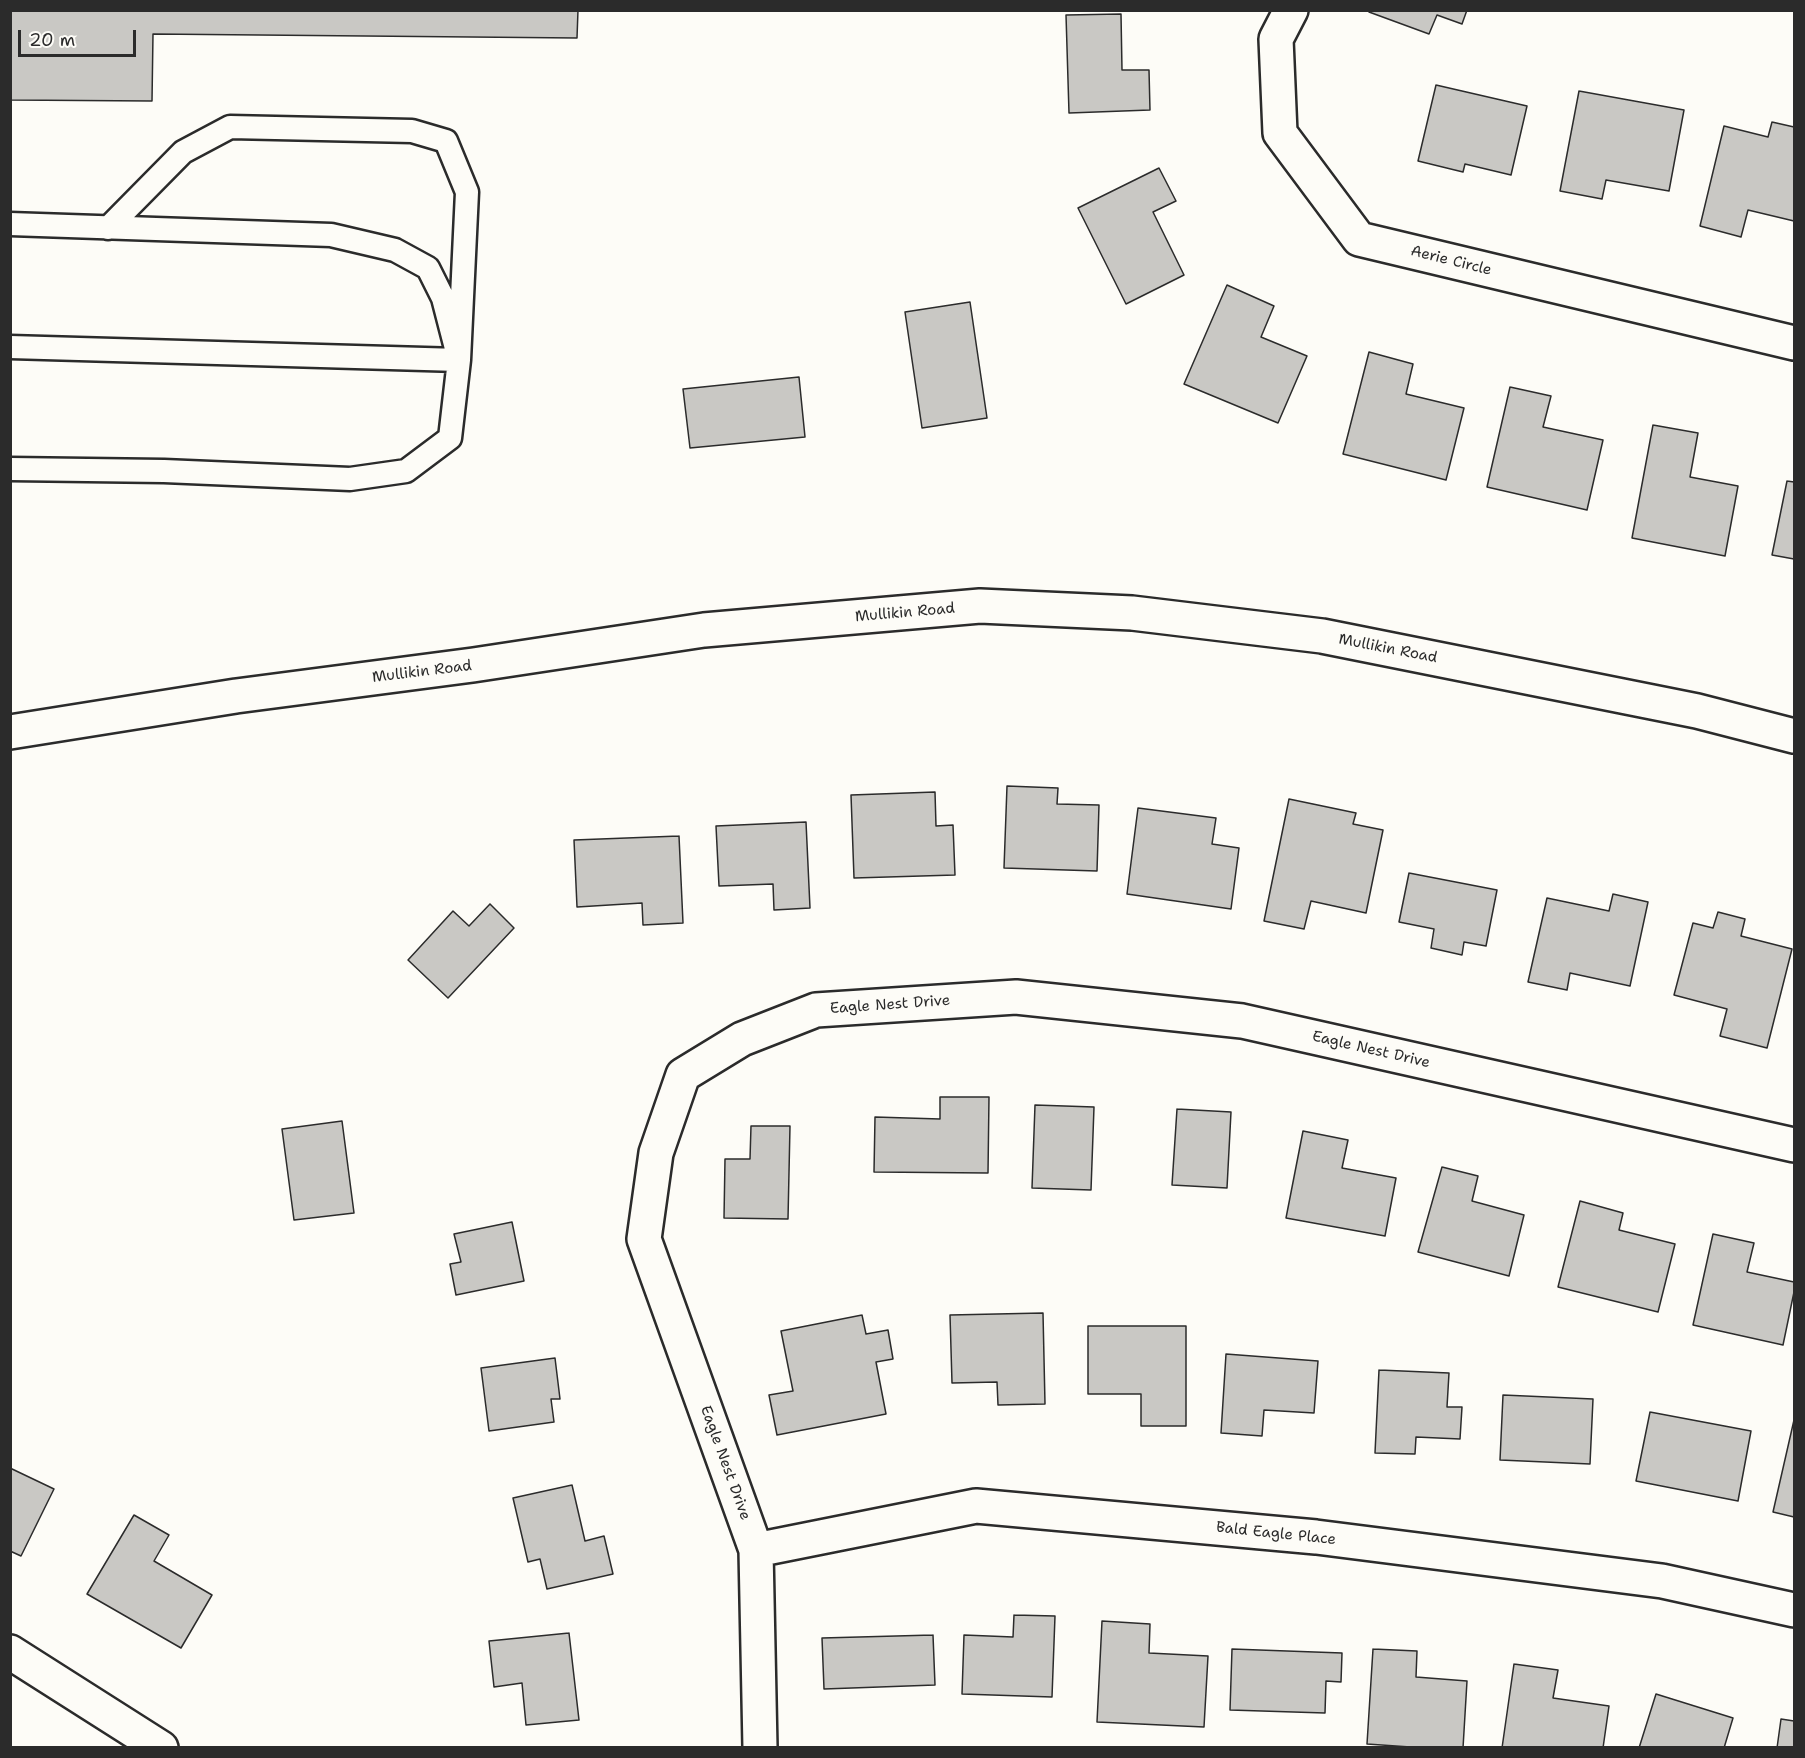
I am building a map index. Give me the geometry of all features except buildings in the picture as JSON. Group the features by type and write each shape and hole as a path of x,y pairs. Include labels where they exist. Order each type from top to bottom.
{"street":[{"name":"Aerie Circle","path":"1291,10 1276,39 1280,133 1359,239 1794,343"},
{"name":"Mullikin Road","path":"10,732 236,696 473,665 704,630 980,606 1132,614 1322,636 1698,711 1794,736"},
{"name":"Eagle Nest Drive","path":"760,1748 756,1550 644,1239 656,1153 683,1075 742,1039 816,1010 1016,997 1242,1021 1794,1145"},
{"name":"Bald Eagle Place","path":"756,1550 976,1506 1316,1537 1662,1581 1794,1610"},
{"path":"10,1652 161,1748"}],"lane":[{"path":"10,469 164,471 350,479 406,471 450,438 459,360 467,192 446,141 412,131 230,128 183,152 108,228"},
{"path":"10,225 331,235 395,250 428,268 443,298 459,360"},
{"path":"10,347 459,360"}]}
